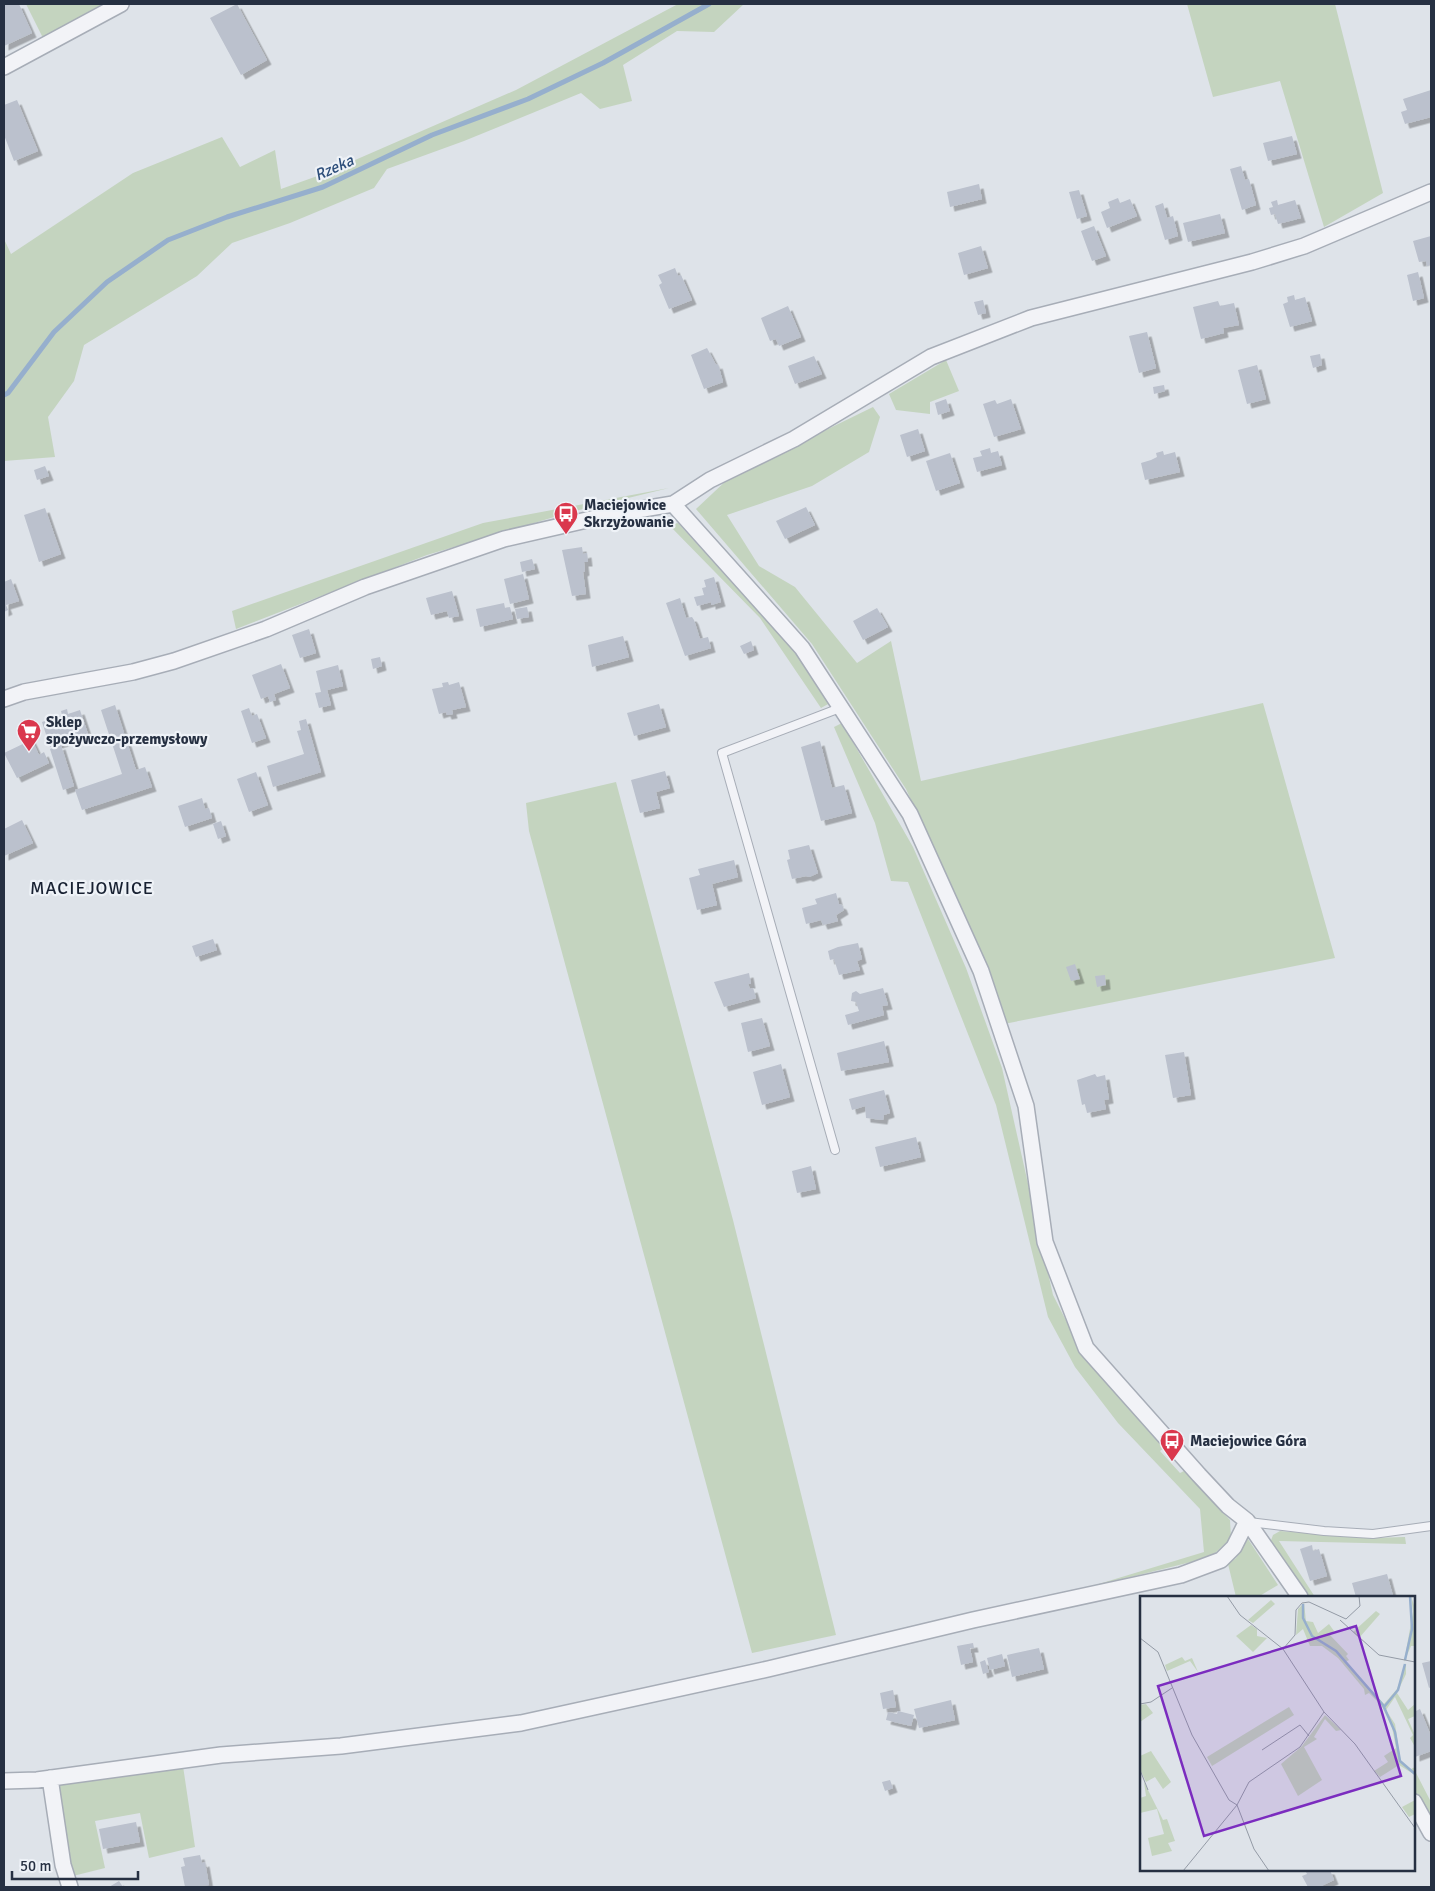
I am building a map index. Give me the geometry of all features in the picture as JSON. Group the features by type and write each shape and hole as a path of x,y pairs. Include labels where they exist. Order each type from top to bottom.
{"street":[{"path":"4,67 121,4"},
{"path":"5,695 133,672 174,661 266,629 365,587 504,539 613,514 673,504 710,480 794,439 931,357 1031,318 1252,262 1304,246 1431,192"},
{"path":"673,504 802,648 910,814 981,972 1026,1106 1045,1242 1086,1348 1199,1475 1228,1506 1247,1522 1299,1596"},
{"path":"4,1781 50,1778 221,1755 341,1746 521,1723 768,1669 973,1620 1181,1575 1221,1560 1234,1547 1247,1522"},
{"path":"50,1778 63,1865 70,1887"},
{"path":"1415,1804 1431,1833"}],"lane":[{"path":"835,1150 722,754 840,708"},
{"path":"1247,1522 1324,1531 1373,1534 1431,1526"}],"green space":[{"path":"26,4 106,4 43,38"},
{"path":"678,4 744,4 714,32 677,31 623,65 632,101 600,109 581,93 464,141 387,169 374,188 290,223 232,243 197,276 84,345 74,381 48,417 55,457 4,461 4,239 11,254 133,173 222,137 240,167 275,150 281,189 323,174 516,90"},
{"path":"1187,4 1335,4 1383,193 1324,227 1280,81 1213,97"},
{"path":"946,360 959,391 930,402 930,414 896,410 889,394"},
{"path":"873,407 880,417 869,452 812,486 727,515 759,566 795,587 857,663 891,641 921,781 1263,703 1335,958 1004,1024 982,957 906,789 812,644 696,509 730,477"},
{"path":"669,488 571,512 427,555 236,629 232,611 483,523"},
{"path":"678,523 793,650 830,703 821,708 760,618 669,525"},
{"path":"842,723 913,847 966,968 1002,1068 1053,1295 1078,1344 1101,1377 1164,1448 1160,1451 1180,1473 1184,1471 1230,1520 1231,1538 1211,1557 1079,1590 1204,1552 1200,1509 1118,1423 1075,1367 1048,1317 996,1105 908,882 891,881 875,823 834,727"},
{"path":"616,782 733,1220 836,1635 752,1653 529,831 526,803"},
{"path":"1280,1531 1369,1538 1405,1537 1406,1544 1279,1541 1314,1596 1306,1596 1270,1543 1273,1535"},
{"path":"1248,1539 1278,1585 1260,1596 1236,1596 1228,1564 1236,1558"},
{"path":"183,1766 195,1847 149,1858 140,1813 95,1821 105,1868 73,1876 57,1784"},
{"path":"1415,1771 1431,1802 1431,1822 1415,1792"}],"building":[{"path":"4,4 19,4 32,33 4,46"},
{"path":"237,4 267,60 241,75 210,18"},
{"path":"1431,90 1431,117 1405,124 1401,112 1407,110 1403,99"},
{"path":"17,100 38,151 14,161 4,135 4,105"},
{"path":"1292,136 1297,154 1268,161 1263,143"},
{"path":"1241,166 1245,180 1249,179 1256,205 1242,210 1230,169"},
{"path":"979,184 982,199 950,207 947,192"},
{"path":"1079,190 1087,216 1077,219 1069,192"},
{"path":"1118,198 1120,203 1130,199 1137,216 1107,228 1101,212 1110,208 1108,202"},
{"path":"1277,200 1278,205 1295,200 1301,218 1278,224 1275,214 1271,215 1269,208 1273,207 1271,202"},
{"path":"1163,203 1167,218 1173,216 1178,236 1165,240 1155,206"},
{"path":"1220,214 1225,233 1188,242 1183,223"},
{"path":"1094,226 1106,256 1092,261 1081,231"},
{"path":"1431,236 1431,265 1427,266 1426,261 1419,262 1413,241"},
{"path":"981,246 988,268 964,275 958,253"},
{"path":"675,268 678,276 681,275 692,300 669,309 659,285 662,283 658,275"},
{"path":"1418,272 1424,298 1413,301 1407,275"},
{"path":"1294,295 1295,300 1305,297 1312,321 1290,327 1283,304 1288,302 1287,297"},
{"path":"983,300 986,313 978,315 974,302"},
{"path":"1218,301 1220,306 1234,303 1239,325 1223,328 1224,333 1201,339 1193,307"},
{"path":"788,306 801,337 779,346 776,339 770,341 761,318"},
{"path":"1147,332 1156,368 1139,373 1129,336"},
{"path":"707,348 716,365 718,364 723,382 704,389 691,355"},
{"path":"1320,354 1322,365 1313,368 1310,356"},
{"path":"814,356 822,374 795,384 788,366"},
{"path":"1257,365 1266,399 1247,404 1238,370"},
{"path":"1164,385 1165,391 1154,394 1153,387"},
{"path":"946,399 950,411 938,415 935,403"},
{"path":"1011,399 1021,429 994,437 983,404 995,400 997,404"},
{"path":"918,429 925,451 907,457 900,435"},
{"path":"990,448 991,453 998,451 1002,465 977,472 973,458 982,456 980,451"},
{"path":"1163,451 1164,455 1175,452 1180,472 1145,480 1141,463 1157,457 1156,453"},
{"path":"950,453 960,483 936,491 926,461"},
{"path":"45,466 49,476 37,480 34,470"},
{"path":"806,507 815,525 785,539 776,521"},
{"path":"45,508 61,554 39,562 24,515"},
{"path":"582,547 583,554 587,553 588,562 584,562 585,571 583,572 586,594 572,596 562,550"},
{"path":"532,559 535,569 522,572 520,562"},
{"path":"523,574 529,599 510,604 504,579"},
{"path":"714,577 721,602 711,605 711,602 697,606 694,597 704,595 702,588 706,587 704,580"},
{"path":"11,579 19,601 6,605 8,610 4,612 4,582"},
{"path":"452,591 459,616 449,618 447,611 431,615 426,598"},
{"path":"680,598 686,618 692,617 700,639 708,637 711,648 685,656 666,603"},
{"path":"504,603 505,608 510,607 513,619 480,627 476,609"},
{"path":"527,607 529,617 517,619 515,609"},
{"path":"877,608 888,627 863,640 853,621"},
{"path":"309,629 316,653 300,658 292,635"},
{"path":"623,636 629,657 592,667 588,645"},
{"path":"751,641 754,650 744,654 740,646"},
{"path":"380,657 382,666 373,669 371,659"},
{"path":"281,664 290,688 274,694 276,700 270,702 268,696 261,699 252,675"},
{"path":"338,665 343,686 327,690 331,705 319,708 315,693 321,692 316,671"},
{"path":"448,682 449,685 459,682 466,707 452,710 453,714 447,715 446,712 439,714 432,689 443,687 442,683"},
{"path":"659,704 666,727 634,736 627,713"},
{"path":"115,705 136,770 145,767 152,787 82,810 75,790 122,774 101,710"},
{"path":"249,708 252,716 257,714 266,738 252,743 241,711"},
{"path":"67,709 68,714 80,710 88,734 76,738 77,742 71,744 69,740 50,747 42,722 62,715 61,711"},
{"path":"306,719 321,772 273,787 267,766 304,754 297,731 301,730 299,721"},
{"path":"30,736 39,755 44,752 49,763 17,778 4,753 27,742 25,738"},
{"path":"820,741 832,788 844,785 852,813 821,821 801,747"},
{"path":"61,745 74,786 63,790 50,749"},
{"path":"665,771 670,788 656,792 660,808 640,813 631,780"},
{"path":"256,772 268,805 249,812 237,779"},
{"path":"202,798 205,809 209,808 212,818 185,827 178,806"},
{"path":"22,820 33,843 4,856 4,829"},
{"path":"221,821 226,836 218,839 213,824"},
{"path":"809,845 818,873 809,877 792,879 787,860 790,859 788,850"},
{"path":"734,860 738,877 712,884 717,905 697,910 689,878 700,875 698,869"},
{"path":"836,893 839,904 842,905 844,910 836,915 838,921 823,925 821,920 806,924 802,908 817,904 815,899"},
{"path":"213,939 217,950 196,957 192,946"},
{"path":"858,943 862,959 857,961 860,970 839,975 834,959 830,960 828,951"},
{"path":"1075,964 1080,979 1071,981 1066,967"},
{"path":"749,973 751,984 748,984 750,989 753,988 756,998 724,1007 714,982"},
{"path":"1105,975 1106,985 1097,987 1095,976"},
{"path":"883,988 888,1005 882,1006 884,1015 848,1025 845,1015 859,1011 856,1002 851,1001 852,993 856,991 860,994"},
{"path":"762,1018 770,1046 748,1052 741,1023"},
{"path":"884,1041 889,1062 841,1071 837,1053"},
{"path":"1184,1052 1191,1095 1173,1098 1165,1055"},
{"path":"781,1064 790,1097 762,1105 753,1072"},
{"path":"1095,1074 1097,1077 1105,1075 1109,1099 1104,1100 1106,1109 1087,1113 1085,1104 1082,1105 1077,1080"},
{"path":"884,1090 890,1113 884,1115 883,1120 866,1118 865,1106 852,1110 849,1099"},
{"path":"916,1137 921,1157 880,1167 875,1147"},
{"path":"811,1166 816,1189 797,1193 792,1171"},
{"path":"1312,1545 1313,1551 1319,1549 1327,1576 1310,1581 1300,1549"},
{"path":"1387,1574 1393,1596 1356,1596 1352,1583"},
{"path":"973,1643 974,1648 970,1648 973,1662 961,1665 957,1646"},
{"path":"1039,1648 1044,1669 1012,1677 1007,1655"},
{"path":"1002,1654 1005,1666 990,1670 987,1658"},
{"path":"985,1660 989,1672 983,1674 980,1662"},
{"path":"1431,1661 1431,1687 1429,1688 1422,1663"},
{"path":"893,1690 896,1707 883,1709 880,1693"},
{"path":"951,1700 955,1720 919,1728 914,1709"},
{"path":"1420,1709 1431,1736 1431,1751 1415,1757 1415,1712"},
{"path":"898,1711 914,1715 911,1726 886,1720 888,1712 897,1714"},
{"path":"890,1780 893,1788 885,1791 882,1782"},
{"path":"136,1822 140,1842 103,1849 99,1829"},
{"path":"200,1855 202,1863 205,1862 209,1885 185,1887 181,1867 185,1866 183,1858"},
{"path":"1306,1871 1330,1871 1334,1880 1319,1887 1308,1887 1302,1876 1307,1874"},
{"path":"119,1881 123,1887 109,1887"}],"waterway":[{"name":"Rzeka","path":"4,395 8,393 54,332 107,282 168,240 227,217 323,187 432,135 528,99 603,63 709,4"}],"place":[{"name":"Maciejowice Skrzyżowanie","path":"566,535"},
{"name":"Sklep spożywczo-przemysłowy","path":"29,752"},
{"name":"Maciejowice Góra","path":"1172,1462"}],"district":[{"name":"MACIEJOWICE","path":"92,888"}]}
